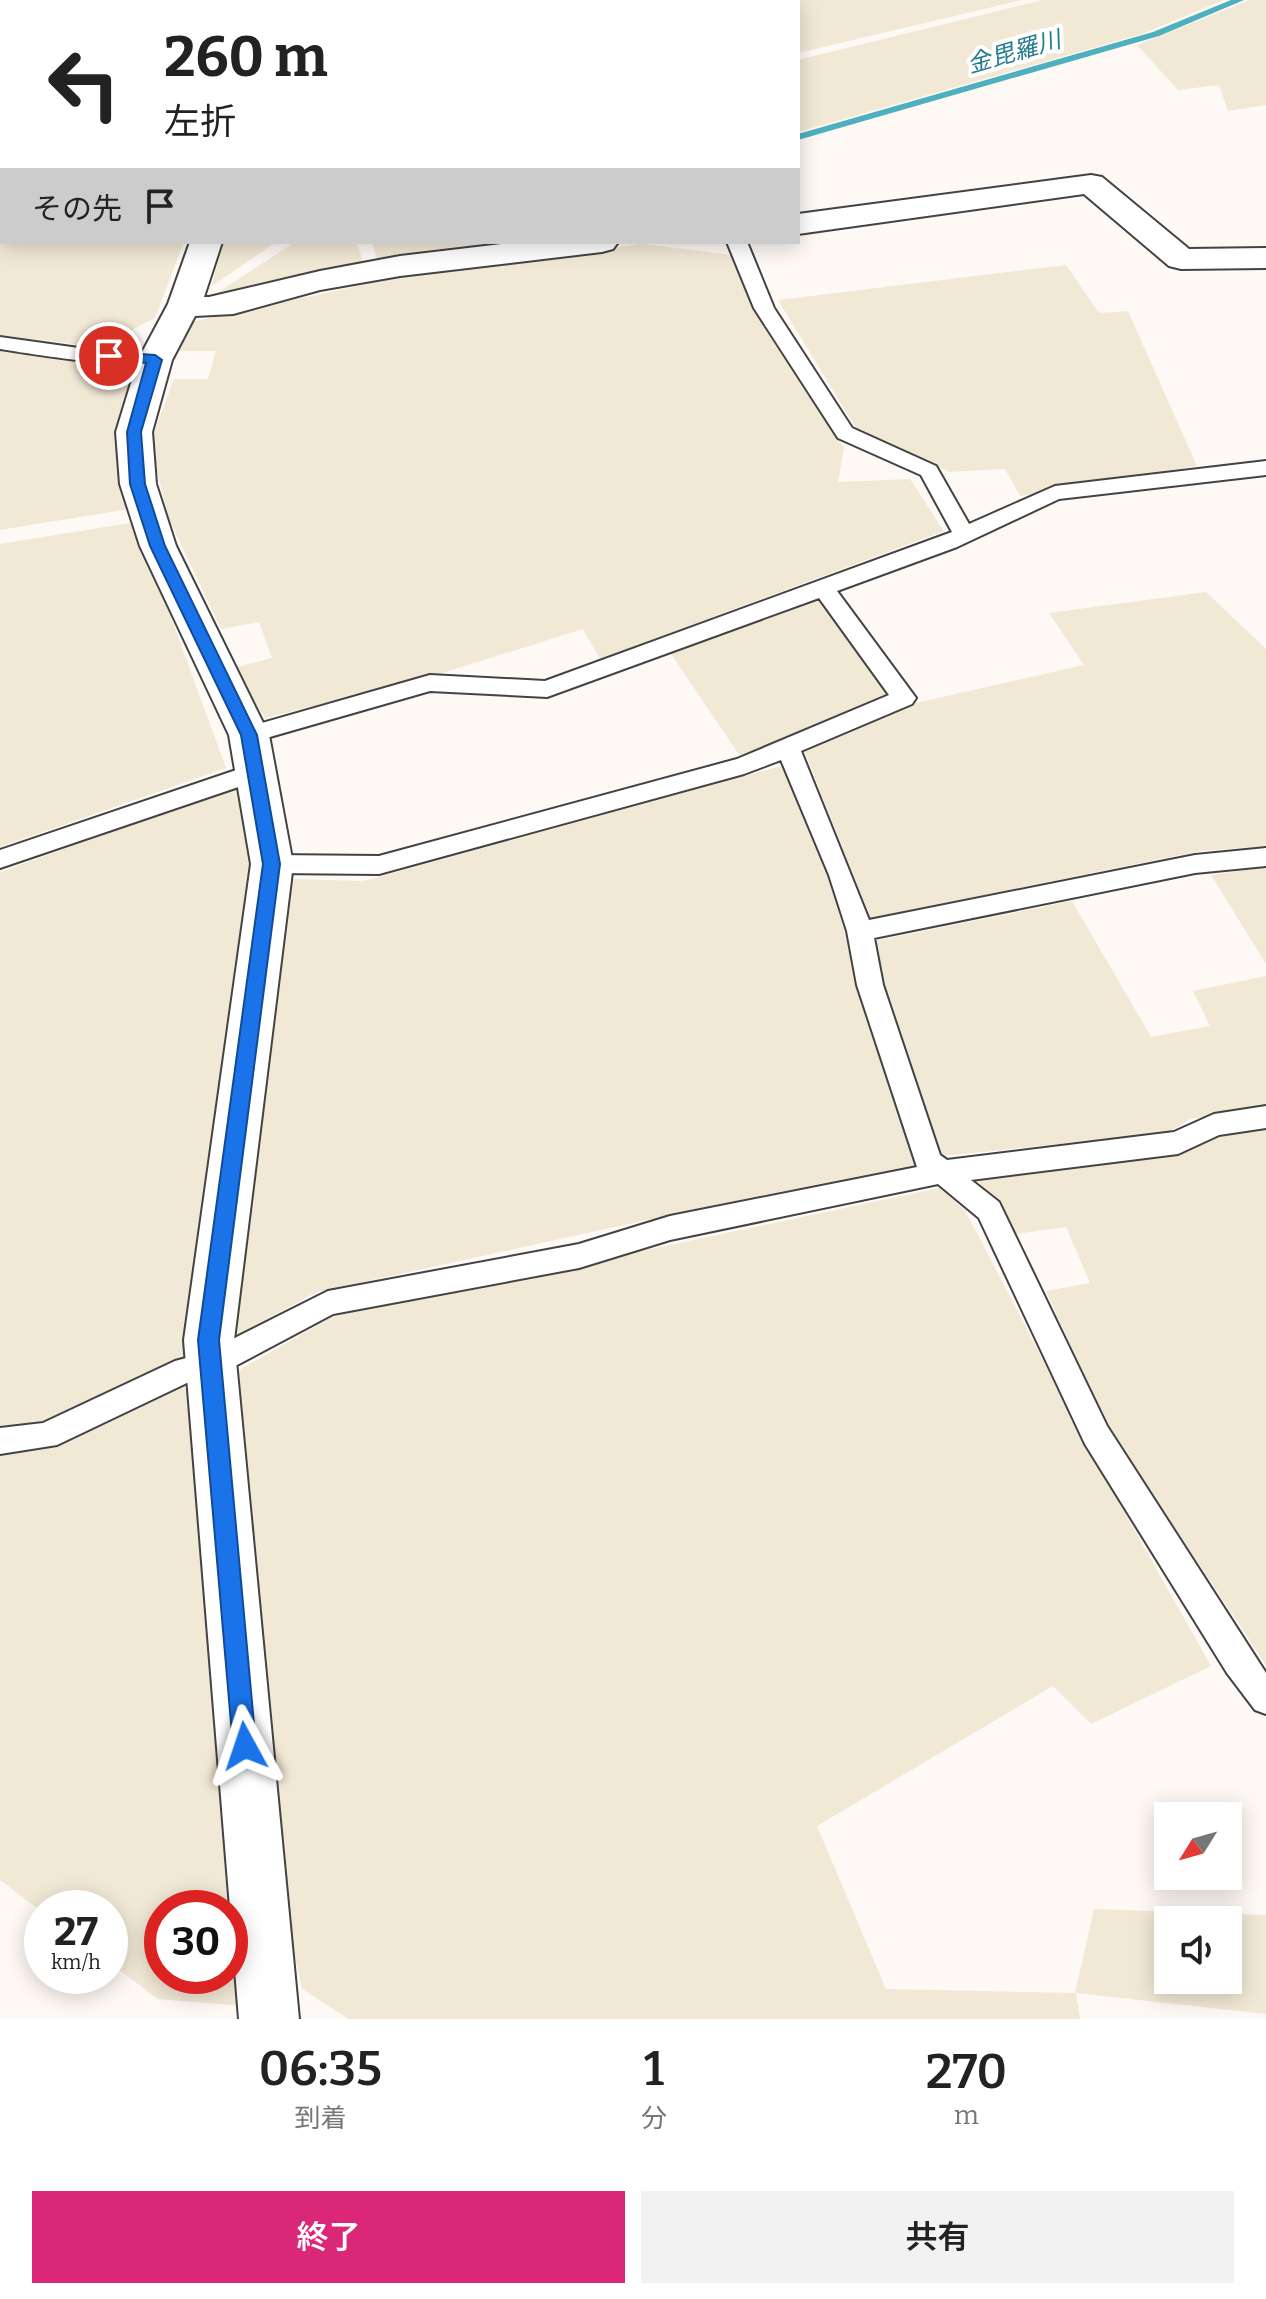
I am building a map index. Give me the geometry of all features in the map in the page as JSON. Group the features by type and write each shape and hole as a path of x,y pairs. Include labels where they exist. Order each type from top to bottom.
{"street":[{"path":"800,224 1091,184 1181,259 1266,258"},
{"path":"205,244 185,304 155,360 134,432 138,484 158,546 252,754 272,864 209,1340 269,2019"},
{"path":"185,304 206,310 325,278 585,244"}],"lane":[{"path":"738,244 764,308 845,433 929,471 964,535"},
{"path":"0,343 155,360"},
{"path":"0,859 430,683 547,689 964,535 1055,493 1266,468"},
{"path":"272,864 379,865 744,766 904,698 823,588"},
{"path":"788,748 841,875 860,931 870,985 928,1161 989,1210 1096,1435 1238,1662 1266,1699"},
{"path":"860,931 1195,864 1266,857"},
{"path":"0,1441 46,1436 185,1370 210,1365 328,1303 579,1256 670,1228 942,1172 1178,1143 1214,1125 1266,1117"}],"shaded area":[{"path":"800,0 1022,0 800,53"},
{"path":"1042,0 1224,0 1142,34 800,131 800,60"},
{"path":"1250,0 1266,0 1266,105 1228,111 1219,85 1178,90 1137,45"},
{"path":"0,244 183,244 155,318 99,347 0,335"},
{"path":"223,244 273,244 211,287"},
{"path":"292,244 357,244 363,261 214,295"},
{"path":"373,244 529,244 377,260"},
{"path":"642,244 731,255 752,305 844,448 838,482 910,479 944,531 600,659 583,629 426,678 265,718 233,668 272,658 259,622 221,629 169,519 150,443 174,379 208,379 216,351 177,351 191,322 418,273"},
{"path":"1066,265 1099,313 1128,311 1197,466 1020,496 1005,469 950,472 857,430 778,300"},
{"path":"0,348 137,364 129,509 0,530"},
{"path":"136,522 226,768 0,847 0,544"},
{"path":"1206,592 1266,649 1266,846 1200,851 870,918 804,750 911,704 1084,665 1049,613"},
{"path":"819,596 889,696 740,756 669,651"},
{"path":"785,765 807,799 879,1051 919,1168 748,1198 317,1292 233,1337 289,879 364,881"},
{"path":"244,785 259,866 192,1353 45,1428 0,1432 0,872"},
{"path":"1266,867 1266,964 1211,875"},
{"path":"1072,901 1151,1037 1210,1026 1193,991 1266,976 1266,1108 1190,1119 1167,1133 942,1156 870,942"},
{"path":"1266,1128 1266,1665 1106,1424 1046,1291 1090,1283 1066,1227 1016,1234 977,1179 1186,1152 1219,1135"},
{"path":"939,1188 965,1210 1095,1460 1211,1666 1091,1724 1053,1686 817,1826 886,1989 1075,1993 1094,1909 1154,1911 1154,1994 1242,1994 1242,1914 1266,1915 1266,2014 1076,1993 1080,2019 349,2019 302,1989 290,1935 227,1377 334,1316"},
{"path":"196,1376 234,1890 144,1890 144,1988 128,1976 128,1890 24,1890 24,1898 0,1880 0,1451"},
{"path":"151,1994 241,1994 242,2006 158,1999"}],"waterway":[{"name":"金毘羅川","path":"800,136 1156,34 1239,0"}],"route":[{"path":"109,356 155,360 134,432 138,484 158,546 249,735 272,864 209,1340 245,1746"}]}
